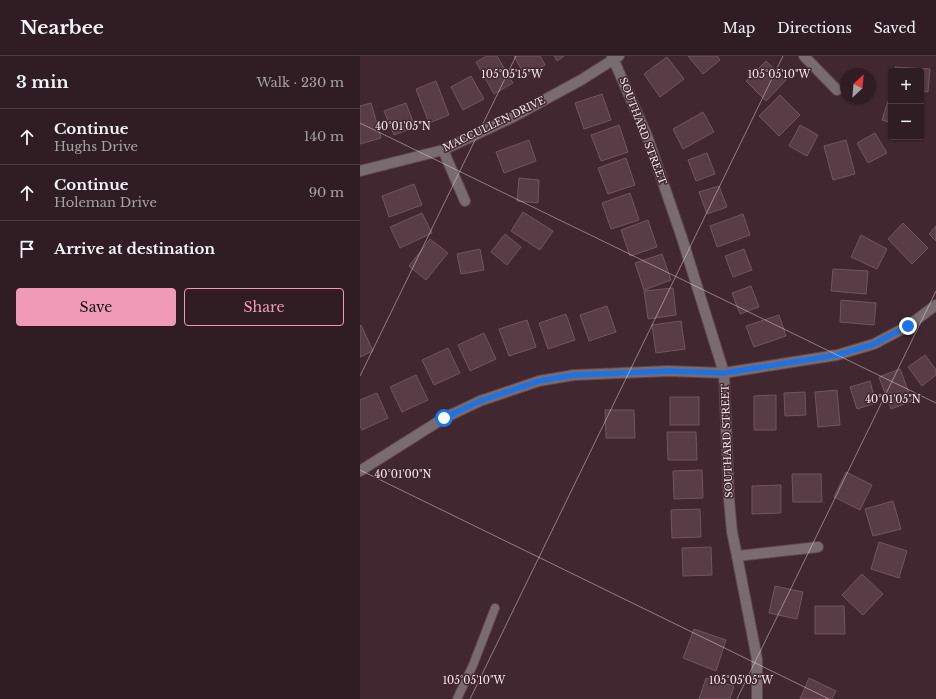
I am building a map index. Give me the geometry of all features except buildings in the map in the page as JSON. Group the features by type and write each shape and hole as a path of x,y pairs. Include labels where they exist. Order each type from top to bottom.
{"street":[{"path":"804,56 837,90"},
{"name":"MACCULLEN DRIVE","path":"360,171 443,150 513,117 581,80 615,57"},
{"name":"SOUTHARD STREET","path":"615,57 647,136 682,238 724,373 729,499 732,532 738,556 757,659 757,699"},
{"path":"443,150 465,201"},
{"path":"360,471 444,418 480,401 539,381 574,375 669,371 724,373 837,355 874,344 908,326 936,305"},
{"path":"738,556 818,547"}],"lane":[{"path":"457,699 473,665 495,608"}],"route":[{"path":"444,418 480,401 539,381 574,375 669,371 724,373 837,355 874,344 908,326"}]}
